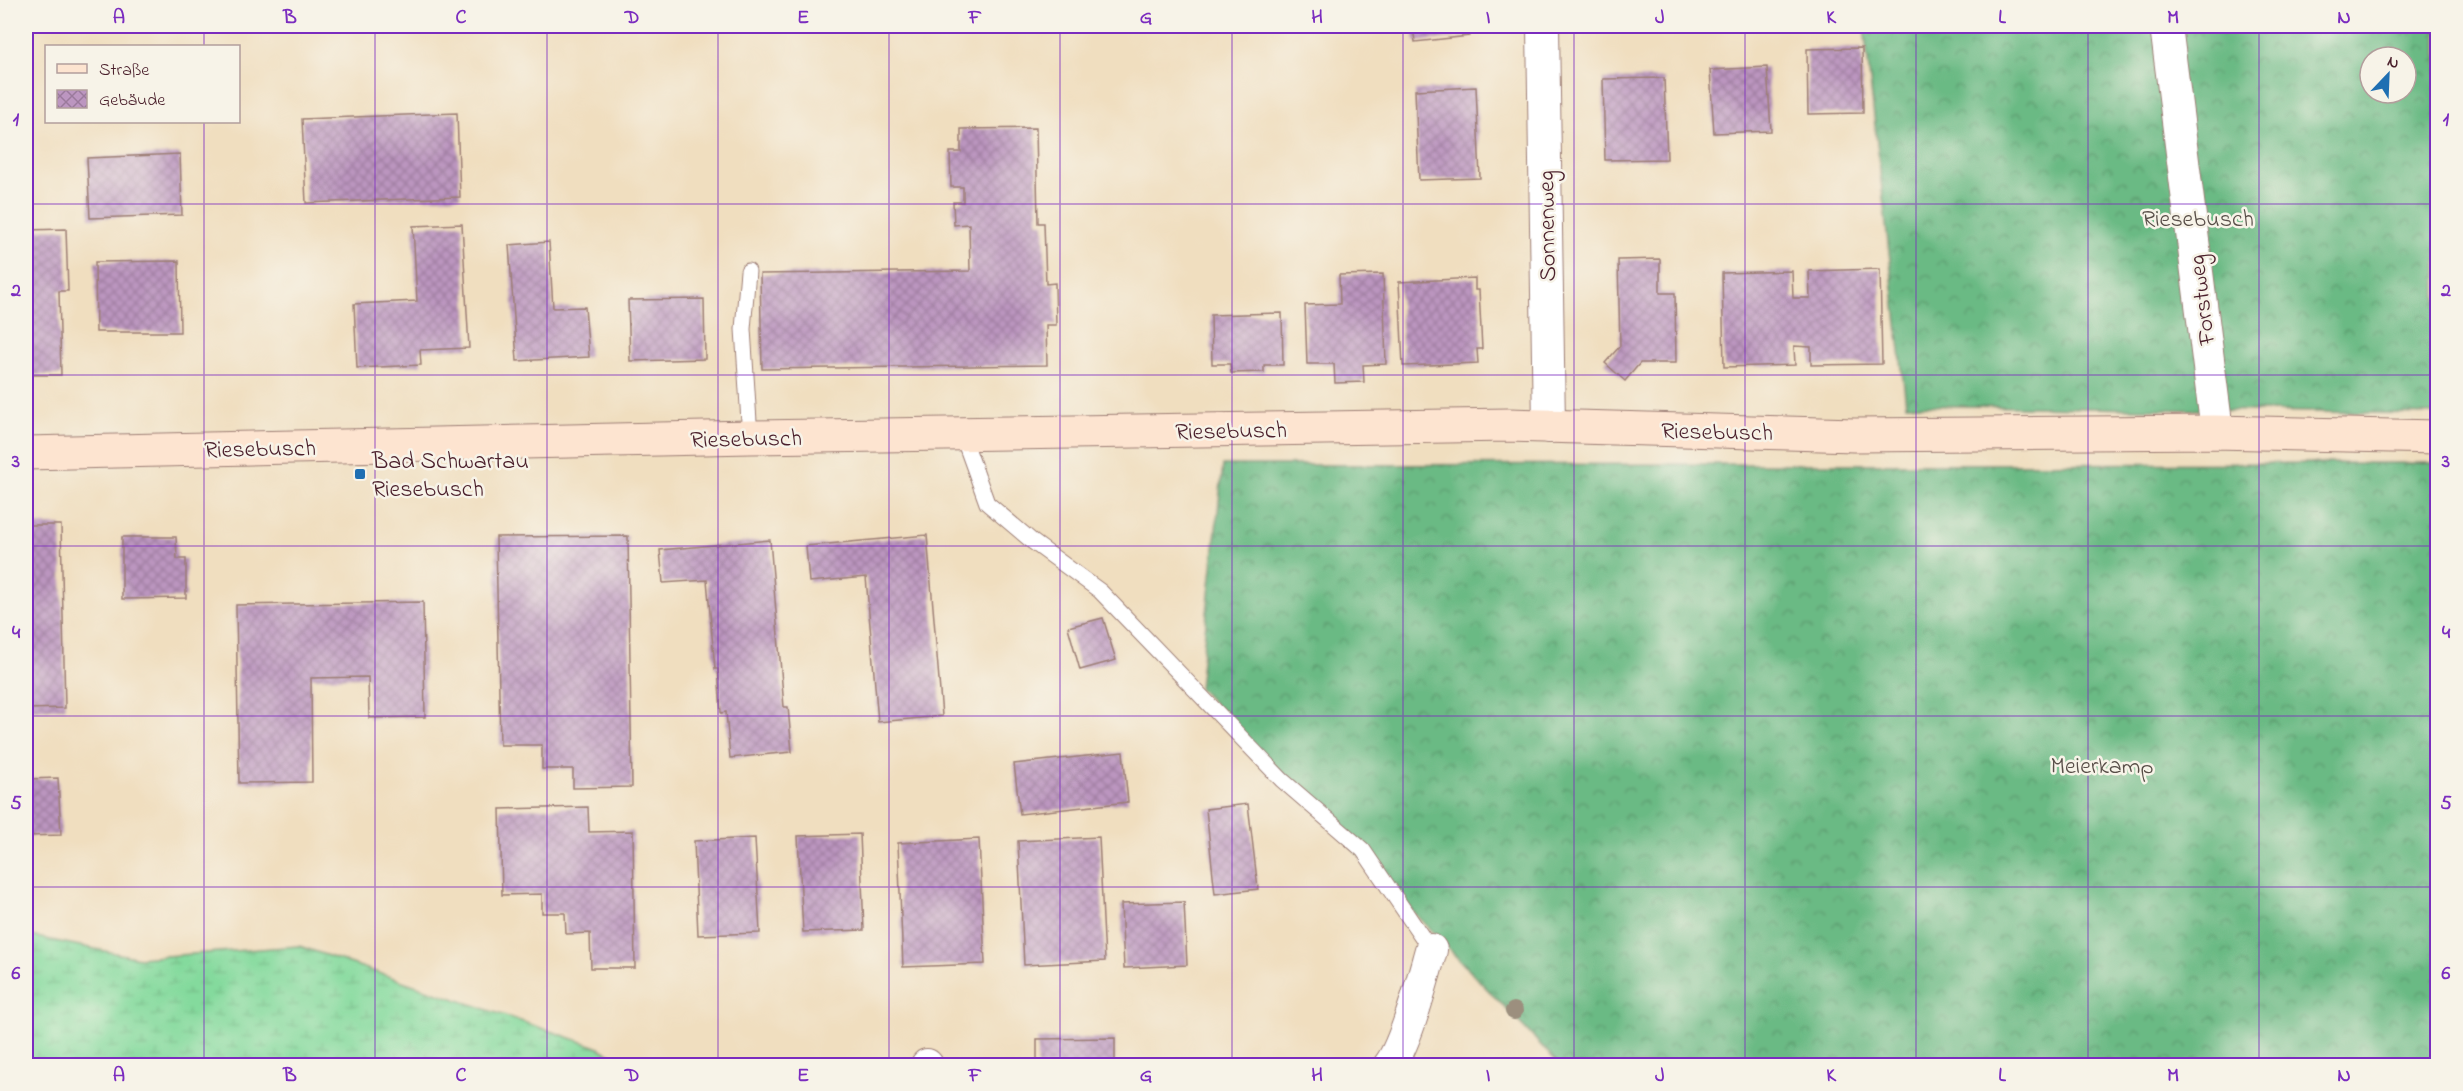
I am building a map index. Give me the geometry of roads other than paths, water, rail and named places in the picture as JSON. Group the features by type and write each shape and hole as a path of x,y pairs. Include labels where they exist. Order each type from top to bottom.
{"main road":[{"name":"Riesebusch","path":"26,453 750,437 1509,425 1854,435 2214,432 2438,438"}],"street":[{"name":"Sonnenweg","path":"1543,26 1549,427"},
{"name":"Forstweg","path":"2166,26 2215,415 2214,432"},
{"path":"1389,1065 1394,1059 1411,1015 1431,950"}],"lane":[{"path":"748,271 743,329 750,437"},
{"path":"962,434 987,503 1033,542 1100,591 1282,780 1363,850 1431,950"}],"place":[{"name":"Bad Schwartau Riesebusch","path":"360,474"}],"park label":[{"name":"Meierkamp","path":"2102,765"}]}
